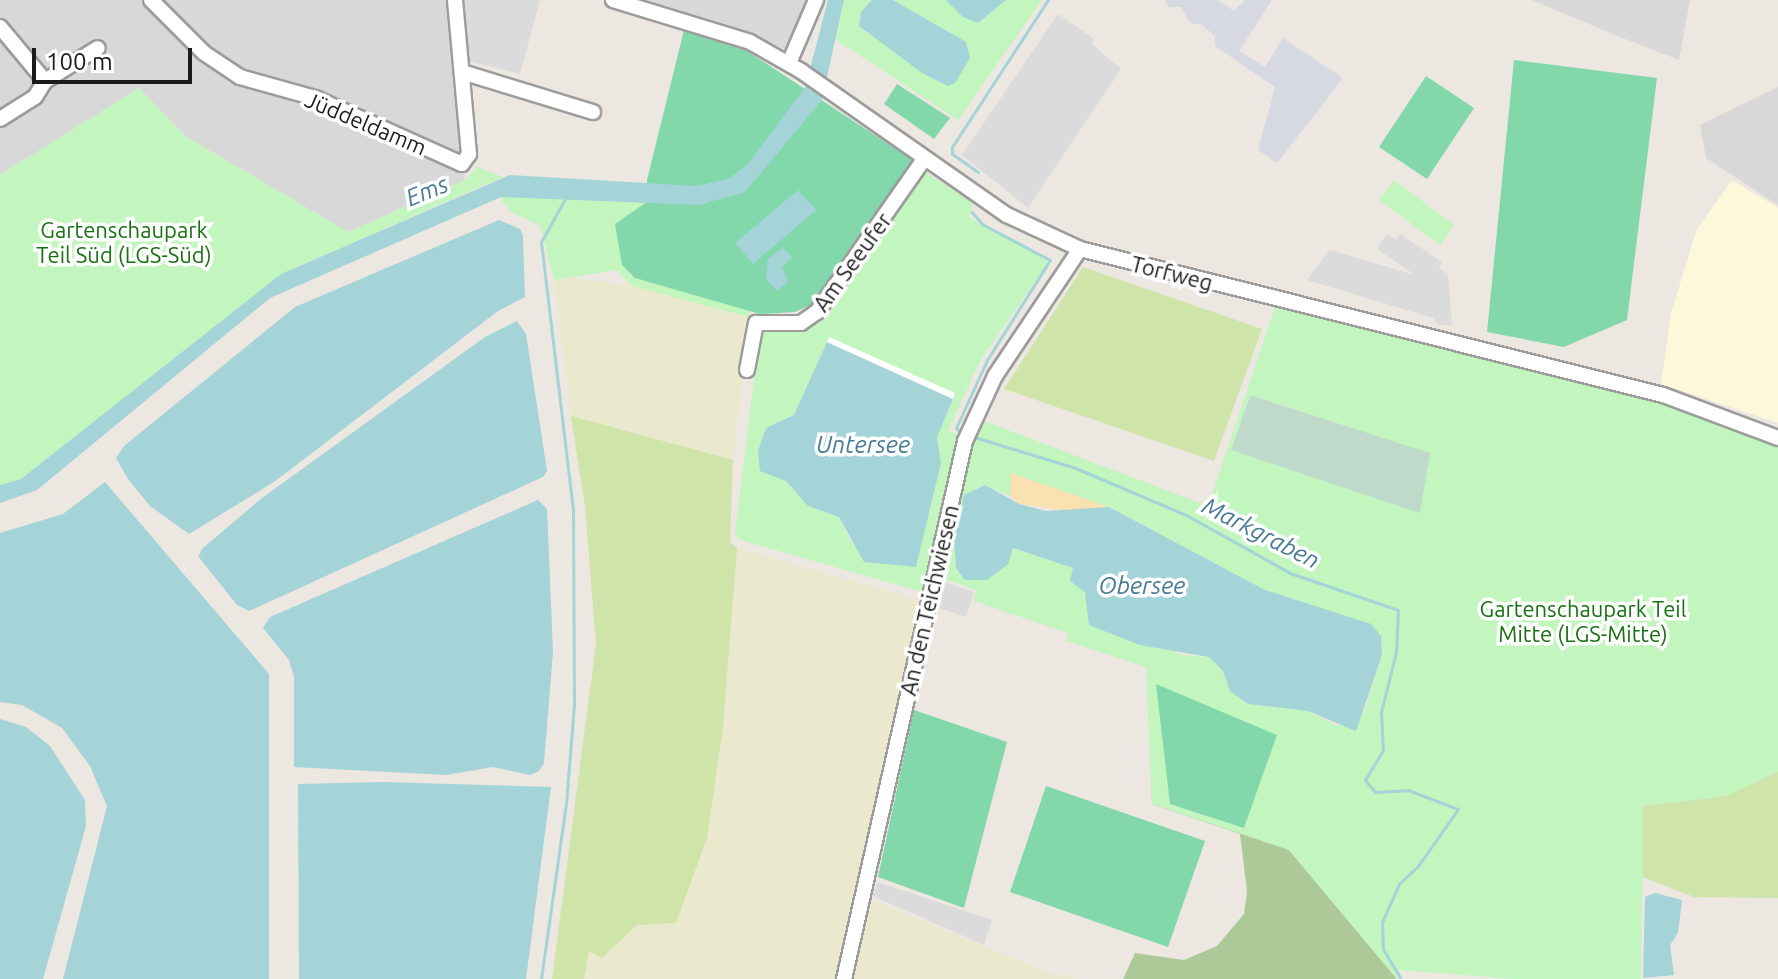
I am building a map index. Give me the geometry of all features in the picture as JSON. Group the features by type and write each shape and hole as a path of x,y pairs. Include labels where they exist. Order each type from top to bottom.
{"street":[{"name":"Jüddeldamm","path":"151,0 204,53 240,77 315,98 466,163 462,72"},
{"path":"455,0 462,72 593,112"},
{"name":"Torfweg","path":"613,0 725,32 794,63 924,159 1007,215 1080,249 1663,395 1778,438"},
{"path":"794,63 816,0"},
{"path":"0,27 45,81"},
{"path":"0,119 35,97 45,81 98,48"},
{"name":"Am Seeufer","path":"747,370 756,323 801,323 817,312 924,159"},
{"name":"An den Teichwiesen","path":"844,979 965,441 995,376 1080,249"}],"shaded area":[{"path":"0,0 451,0 465,180 348,232 185,136 139,88 0,175"},
{"path":"461,0 540,0 520,74 467,61"},
{"path":"645,0 809,0 792,47 785,49 735,27"},
{"path":"1165,0 1218,0 1234,11 1245,0 1272,0 1239,51 1265,67 1283,38 1343,78 1277,163 1258,150 1275,87 1215,46 1215,36 1202,25 1190,23 1181,7 1168,7"},
{"path":"1532,0 1690,0 1679,60 1615,35"},
{"path":"1058,14 1094,39 1092,44 1121,69 1028,208 962,155"},
{"path":"1778,87 1778,205 1706,158 1700,125"},
{"path":"1732,180 1778,208 1778,423 1661,384 1671,313 1697,229"},
{"path":"1387,234 1396,240 1400,234 1442,262 1439,268 1448,274 1452,325 1438,325 1433,318 1307,280 1330,250 1415,275 1377,249"},
{"path":"573,278 632,286 749,317 733,460 571,416 554,280"},
{"path":"737,548 922,601 836,979 584,979 589,950 602,958 637,925 723,727"},
{"path":"944,582 974,592 966,617 936,607"},
{"path":"877,882 992,920 984,945 873,896"},
{"path":"867,898 1044,971 1081,979 850,979"}],"green space":[{"path":"844,0 872,0 861,12 859,27 946,85 964,69 968,44 893,0 946,0 978,23 1006,0 1042,0 958,120 836,40"},
{"path":"684,30 741,47 914,161 811,305 795,312 760,314 635,278 622,265 615,224 647,202 647,180"},
{"path":"1514,60 1657,78 1627,320 1564,347 1487,332"},
{"path":"1426,76 1474,108 1427,179 1379,147"},
{"path":"897,84 950,118 934,139 884,104"},
{"name":"Gartenschaupark Teil Süd (LGS-Süd)","path":"139,88 185,136 348,232 465,180 477,167 503,177 281,274 21,479 0,485 0,175"},
{"path":"922,170 973,203 969,217 1046,259 1047,264 980,361 948,431 960,435 927,588 919,591 740,540 735,534 760,330 814,325","holes":["827,342 953,399 937,437 941,463 916,567 852,544 839,517 808,506 786,481 766,428 794,415"]},
{"path":"1394,180 1454,225 1440,245 1379,200"},
{"path":"518,194 647,203 635,278 750,309 749,317 632,286 616,270 554,280 540,225 514,214 503,203 501,197"},
{"path":"1083,267 1262,329 1214,461 1004,389"},
{"name":"Gartenschaupark Teil Mitte (LGS-Mitte)","path":"1275,307 1663,404 1778,445 1778,771 1726,796 1643,806 1641,979 1516,979 1398,970 1397,979 1289,850 1152,804 1146,667 1067,641 1068,633 974,601 976,590 941,578 979,419 1208,506","holes":["1250,395 1430,453 1420,513 1231,450","1011,473 1109,507 1265,590 1313,609 1348,616 1382,655 1364,713 1337,726 1308,711 1248,704 1230,691 1223,671 1209,657 1181,655 1090,606 1074,568 1012,548 987,580 956,568 954,537 964,495 984,485 1010,496"]},
{"path":"1250,395 1431,453 1420,514 1231,450"},
{"path":"571,416 733,460 730,542 737,548 723,727 707,838 676,923 637,925 602,958 589,951 584,979 552,979 596,644 585,507"},
{"path":"1148,667 1289,850 1397,979 1123,979 1135,953 1184,960 1217,946 1244,914 1247,891 1240,834 1152,804"},
{"path":"1156,684 1277,735 1244,828 1170,804"},
{"path":"914,710 1007,742 964,908 878,877"},
{"path":"1778,771 1778,898 1694,897 1642,877 1643,806 1726,796"},
{"path":"1046,786 1205,841 1168,947 1010,892"}],"sand":[{"path":"1011,473 1025,474 1109,507 1068,511 1019,504 1010,496"}],"water":[{"path":"828,0 844,0 822,100 745,192 699,205 501,197 270,298 37,490 0,503 0,485 21,479 281,274 510,175 696,186 728,179 746,166 805,88"},
{"path":"872,0 893,0 966,42 970,58 955,83 948,86 922,73 859,26 861,12"},
{"path":"946,0 1006,0 978,23 963,17"},
{"path":"798,190 816,210 753,264 735,243"},
{"path":"499,220 520,229 523,236 525,297 498,311 274,482 189,534 150,506 128,479 116,458 124,446 295,307"},
{"path":"783,247 792,258 782,267 788,282 777,291 766,279 768,259"},
{"path":"517,321 526,334 547,471 543,477 249,611 237,605 198,556 203,548 262,498 485,337"},
{"name":"Untersee","path":"827,342 953,399 937,437 941,463 916,567 864,562 839,517 808,506 786,481 760,471 758,451 766,428 794,415"},
{"path":"105,482 269,674 269,979 63,979 107,806 90,766 62,728 22,705 0,702 0,533 63,514"},
{"name":"Obersee","path":"985,485 1019,504 1046,511 1109,507 1265,590 1371,624 1381,636 1382,655 1356,731 1308,711 1248,704 1230,691 1223,671 1209,657 1140,645 1089,625 1085,592 1070,581 1073,568 1013,548 1008,564 987,580 965,580 956,568 954,537 964,495"},
{"path":"538,500 547,509 553,652 544,763 539,771 530,775 493,767 446,775 294,767 294,677 289,660 263,628 270,617"},
{"path":"0,719 26,727 50,746 85,800 86,826 43,979 0,979"},
{"path":"383,782 551,787 526,979 299,979 298,784"},
{"path":"1655,893 1682,900 1678,933 1670,945 1674,975 1643,978 1645,897"}],"pier":[{"path":"829,337 955,393 953,399 827,342"}],"waterway":[{"name":"Markgraben","path":"978,172 952,154 952,147 1048,0"},
{"path":"541,979 566,804 574,705 573,510 541,242 566,197"},
{"name":"Markgraben","path":"961,433 956,428 987,360 1050,260 982,224 972,212"},
{"name":"Markgraben","path":"974,437 1073,467 1186,515 1290,573 1398,610 1396,652 1381,712 1383,750 1365,780 1375,792 1408,790 1458,809 1418,866 1399,884 1382,922 1383,949 1401,979"}],"water label":[{"name":"Ems","path":"427,191"}]}
